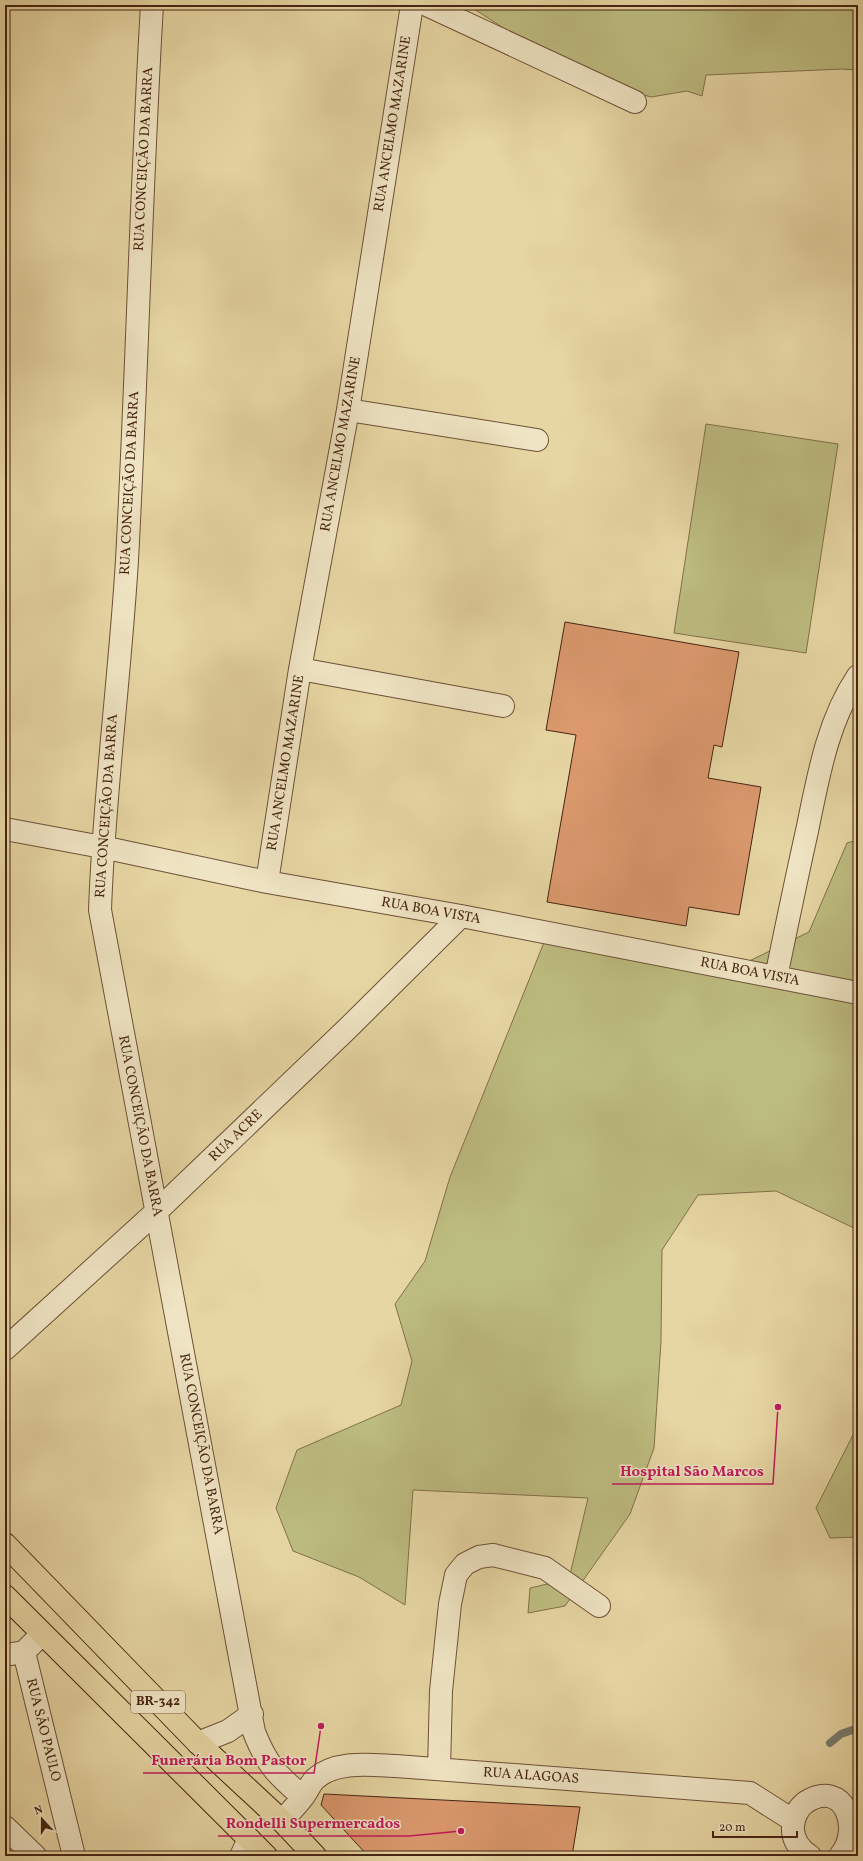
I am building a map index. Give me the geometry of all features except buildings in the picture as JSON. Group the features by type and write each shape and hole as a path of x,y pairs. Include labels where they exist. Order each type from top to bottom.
{"main road":[{"name":"BR-342","path":"5,1543 198,1743 282,1821 315,1856"},
{"name":"BR-342","path":"5,1596 245,1847 266,1856"}],"street":[{"name":"RUA CONCEIÇÃO DA BARRA","path":"152,5 145,120 127,562 102,847 100,910 252,1714 254,1732 268,1763 281,1778 303,1797"},
{"name":"RUA ANCELMO MAZARINE","path":"267,882 300,669 348,410 412,5"},
{"path":"427,5 635,102"},
{"path":"348,410 536,440"},
{"path":"300,669 502,706"},
{"path":"776,977 820,770 832,729 846,694 858,676"},
{"name":"RUA BOA VISTA","path":"5,829 102,847 267,882 460,916 858,993"},
{"name":"RUA ACRE","path":"5,1349 156,1212 347,1029 460,916"},
{"path":"439,1769 441,1691 450,1604 456,1574 465,1564 478,1556 494,1555 545,1568 599,1606"},
{"path":"14,1653 42,1633"},
{"name":"RUA SÃO PAULO","path":"14,1653 74,1856"},
{"path":"198,1743 228,1731 252,1714"},
{"name":"RUA ALAGOAS","path":"282,1821 303,1797 315,1780 339,1767 358,1765 439,1769 750,1793 794,1821"},
{"path":"810,1856 801,1849 795,1841 793,1831 794,1821 797,1811 804,1804 813,1798 822,1796 833,1797 843,1801 851,1809 856,1819 857,1830 854,1841 848,1850 840,1856"},
{"path":"5,1827 34,1856"}],"shaded area":[{"path":"468,5 858,5 858,70 842,69 706,75 702,96 687,91 651,97 591,81 531,46"},
{"path":"706,424 838,444 806,653 674,633"},
{"path":"858,840 858,1230 776,1191 698,1195 662,1250 661,1342 654,1448 630,1514 565,1606 528,1613 530,1588 569,1579 588,1498 413,1490 405,1605 359,1577 293,1551 276,1508 297,1450 401,1405 412,1361 395,1304 425,1261 450,1177 549,930 743,964 809,932 847,843"},
{"path":"858,1425 858,1537 830,1538 816,1508"}],"waterway":[{"path":"830,1743 841,1734 858,1728"}],"place":[{"name":"Hospital São Marcos","path":"778,1407"},
{"name":"Funerária Bom Pastor","path":"321,1726"},
{"name":"Rondelli Supermercados","path":"461,1831"}]}
